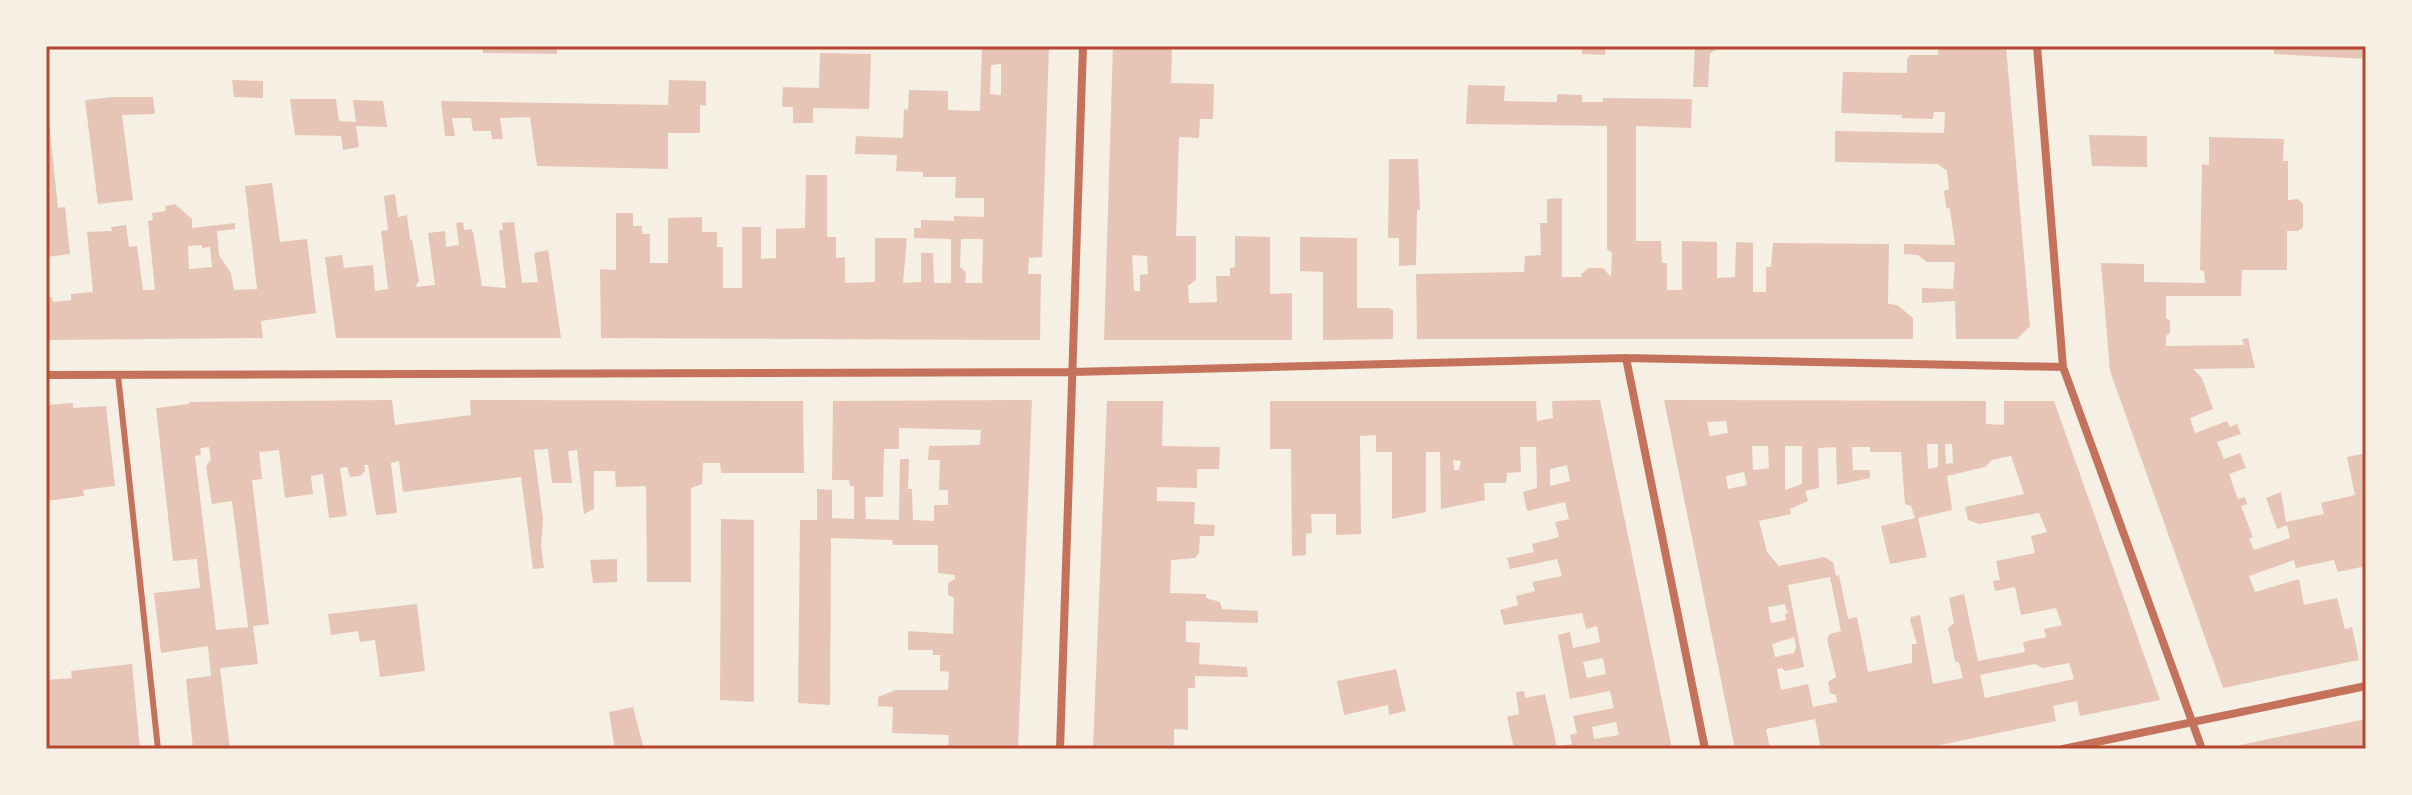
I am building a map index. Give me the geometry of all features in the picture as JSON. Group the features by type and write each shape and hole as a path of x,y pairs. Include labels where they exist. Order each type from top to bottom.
{"street":[{"path":"1060,749 1083,46"},
{"path":"2037,46 2063,367 2202,749"},
{"path":"1626,358 1705,749"},
{"path":"46,375 1072,372 1626,358 2063,367"},
{"path":"2063,749 2366,686"}],"lane":[{"path":"118,375 158,749"}],"building":[{"path":"483,46 557,46 557,54 483,53"},
{"path":"982,46 1049,46 1042,257 1029,258 1028,274 1041,274 1040,340 601,338 600,269 616,270 616,213 633,213 633,226 642,226 642,234 650,234 650,263 668,263 668,218 702,217 702,232 717,232 717,247 723,247 723,288 742,288 742,227 761,227 761,259 776,258 776,229 805,228 806,175 827,175 827,237 836,237 836,258 845,257 845,283 875,282 875,238 907,238 903,283 921,282 921,253 933,253 934,283 951,283 951,239 914,238 914,228 921,228 921,220 954,221 954,216 984,217 984,198 955,198 956,177 923,177 923,172 896,171 897,155 855,154 856,136 903,138 904,109 908,110 909,90 948,91 948,110 980,111","holes":["1001,64 1001,95 990,94 991,65","961,239 983,239 982,283 965,283 966,272 960,267"]},
{"path":"1113,46 1172,46 1171,83 1214,84 1213,119 1200,119 1199,138 1179,137 1176,236 1196,236 1196,280 1188,286 1189,303 1217,302 1216,276 1230,276 1230,268 1235,267 1235,236 1270,237 1270,294 1292,293 1292,340 1104,340","holes":["1132,255 1147,256 1148,274 1140,275 1140,291 1134,291"]},
{"path":"1582,46 1606,46 1605,55 1582,54"},
{"path":"1695,46 1716,46 1716,50 1710,53 1708,87 1693,87"},
{"path":"1939,46 2006,46 2030,326 2017,339 1956,339 1955,301 1922,303 1922,288 1953,289 1955,262 1927,262 1918,255 1904,254 1904,244 1955,245 1944,191 1949,189 1947,171 1938,164 1835,162 1835,131 1944,133 1945,112 1934,112 1933,119 1841,113 1843,72 1907,73 1910,55 1938,55"},
{"path":"2274,46 2366,46 2366,59 2274,54"},
{"path":"820,53 871,54 869,109 813,108 813,123 793,123 793,107 782,107 783,87 819,88"},
{"path":"232,80 263,81 263,98 234,97"},
{"path":"669,80 706,81 706,106 700,105 700,133 668,133 668,169 537,166 530,117 500,118 503,139 492,139 491,131 473,131 471,118 452,118 455,136 445,136 441,101 668,105"},
{"path":"1468,85 1505,86 1504,101 1557,102 1557,94 1582,95 1582,102 1603,102 1603,98 1692,99 1691,128 1636,126 1636,241 1661,241 1662,263 1667,263 1667,290 1682,290 1682,241 1717,242 1717,278 1735,277 1736,242 1753,243 1753,292 1766,292 1766,267 1771,267 1773,243 1889,244 1888,304 1897,305 1913,318 1913,339 1417,339 1416,274 1524,272 1525,256 1541,255 1540,223 1547,223 1547,199 1562,198 1562,277 1582,277 1581,274 1589,268 1603,268 1611,277 1612,253 1607,249 1607,126 1466,124"},
{"path":"153,97 155,114 122,115 133,200 98,204 85,100"},
{"path":"290,99 336,99 339,121 356,122 353,100 383,101 387,127 356,126 359,147 343,150 341,136 295,135"},
{"path":"46,112 58,208 65,207 70,254 46,257"},
{"path":"2089,135 2147,136 2147,167 2092,166"},
{"path":"2209,137 2284,139 2283,161 2288,161 2288,200 2298,199 2303,204 2303,227 2298,231 2287,231 2287,270 2242,270 2241,296 2166,296 2170,333 2166,336 2166,346 2244,345 2242,339 2248,338 2255,368 2193,369 2202,378 2213,409 2190,418 2195,433 2227,421 2230,427 2237,424 2241,434 2217,442 2224,459 2240,453 2246,468 2229,474 2238,499 2245,497 2247,504 2241,506 2253,537 2249,539 2254,550 2290,538 2287,525 2277,529 2266,498 2281,492 2286,522 2324,514 2321,503 2355,495 2347,457 2366,453 2366,566 2338,572 2334,560 2296,568 2294,560 2249,576 2255,592 2299,579 2304,605 2337,598 2345,629 2352,627 2359,660 2223,688 2110,371 2101,263 2144,264 2144,282 2205,283 2204,271 2200,270 2202,164 2209,165"},
{"path":"1389,159 1418,159 1420,210 1417,210 1416,265 1399,266 1399,238 1388,238"},
{"path":"272,183 280,242 307,239 316,313 261,321 263,338 46,340 46,297 52,297 53,302 71,300 71,294 93,292 87,232 112,231 111,227 126,225 129,247 137,246 143,290 155,290 148,221 153,220 152,213 166,211 165,206 175,204 192,219 192,228 235,223 235,229 217,231 219,255 231,273 234,290 257,289 245,186","holes":["202,245 202,248 210,247 212,267 189,269 188,246"]},
{"path":"395,194 398,217 407,215 419,281 415,287 435,285 428,233 445,231 446,247 459,245 456,223 463,222 464,230 471,229 473,232 482,286 506,288 499,230 503,230 502,223 514,222 522,283 538,282 534,253 548,250 561,338 336,338 325,257 342,255 344,268 373,265 375,291 388,289 381,231 388,230 384,196"},
{"path":"1300,237 1357,238 1357,308 1393,310 1393,339 1323,340 1323,272 1300,271"},
{"path":"392,400 395,425 471,415 470,400 803,401 804,473 721,473 720,463 703,463 702,484 691,488 691,582 647,582 646,486 616,487 615,471 594,471 594,509 584,514 577,450 568,451 572,483 552,483 548,449 534,450 543,520 541,546 544,568 533,569 521,477 403,492 399,461 391,463 397,513 376,515 368,465 364,465 365,471 360,476 350,477 347,467 340,468 347,516 329,518 323,474 311,476 313,494 285,498 279,450 259,452 262,479 252,480 269,624 253,626 258,664 220,668 230,749 193,749 186,679 211,676 208,646 161,653 154,593 200,588 197,559 173,561 156,408 189,402","holes":["209,447 211,460 206,466 212,504 232,501 248,627 216,630 195,456 201,455 200,448"]},
{"path":"1032,400 1018,749 948,749 949,735 892,733 893,707 878,706 878,697 895,690 948,690 949,672 940,671 940,655 933,655 933,650 908,650 908,631 953,634 954,598 948,595 948,583 955,579 955,575 938,573 938,545 893,545 892,540 831,538 830,705 798,703 800,520 817,520 817,489 832,490 832,518 854,519 854,486 850,486 849,480 832,480 833,401","holes":["899,428 981,430 980,445 929,446 928,460 940,460 939,490 948,490 948,505 934,505 934,521 913,520 912,489 908,489 909,459 900,459 899,520 866,519 865,497 883,497 884,449 899,449"]},
{"path":"1600,400 1672,749 1514,749 1507,717 1519,714 1516,692 1524,691 1525,698 1545,694 1557,747 1572,744 1570,735 1577,733 1573,716 1614,708 1610,691 1570,699 1558,635 1570,632 1573,648 1600,642 1597,626 1586,629 1582,613 1504,625 1500,610 1518,605 1516,596 1535,591 1532,582 1562,576 1557,559 1510,569 1507,558 1534,552 1532,544 1559,537 1555,522 1569,519 1565,502 1527,511 1523,492 1537,488 1536,447 1520,447 1521,472 1507,473 1506,483 1484,483 1485,500 1441,509 1440,452 1426,452 1426,512 1392,519 1392,452 1376,452 1376,435 1360,436 1361,534 1336,535 1336,514 1311,514 1312,533 1306,534 1306,555 1292,556 1291,449 1270,449 1270,401 1536,401 1537,421 1553,418 1552,401","holes":["1453,460 1461,461 1459,470 1454,470","1567,465 1570,481 1550,486 1550,469","1603,658 1606,674 1587,678 1583,662","1616,722 1619,735 1594,739 1592,727"]},
{"path":"1664,400 1986,401 1986,424 2004,425 2004,401 2054,401 2160,700 2080,716 2077,701 2053,706 2056,721 1921,749 1821,749 1815,719 1766,729 1770,749 1735,749","holes":["1726,421 1728,433 1710,436 1707,422","1927,444 1938,444 1938,467 1928,469","1945,444 1952,444 1953,463 1946,464","1752,446 1768,446 1769,468 1753,470","1785,446 1802,446 1802,484 1785,490","1836,447 1837,485 1870,478 1870,470 1853,470 1852,447 1870,447 1870,452 1901,452 1905,504 1911,506 1915,518 1881,526 1890,564 1927,557 1918,518 1952,510 1947,476 1985,467 1992,460 2011,456 2024,494 1965,507 1968,520 1979,524 2039,513 2047,532 2031,536 2035,553 1996,561 2000,580 1993,581 1995,591 2015,587 2021,615 2056,608 2062,625 2044,629 2046,637 2023,642 2025,652 1978,661 1964,594 1949,598 1954,623 1948,628 1955,661 1959,663 1963,678 1933,684 1920,615 1910,620 1917,644 1912,644 1912,663 1868,672 1857,617 1848,619 1839,575 1836,576 1833,562 1824,557 1779,566 1767,552 1759,521 1791,514 1790,509 1808,501 1805,491 1819,488 1818,448","1744,472 1747,485 1728,489 1726,476","1830,577 1841,631 1830,634 1827,639 1836,677 1828,682 1830,693 1836,695 1837,702 1813,707 1808,684 1781,690 1777,669 1785,671 1804,667 1788,585","1785,604 1787,612 1790,611 1785,615 1786,620 1771,623 1768,607","1794,637 1794,653 1775,657 1772,644","2069,663 2074,679 1985,698 1980,675 2035,664 2043,668"]},
{"path":"1107,401 1163,401 1162,446 1220,447 1219,469 1197,469 1197,488 1157,487 1157,501 1195,502 1194,524 1215,525 1214,536 1200,536 1199,553 1195,558 1171,560 1170,593 1206,594 1206,598 1220,602 1222,609 1258,611 1258,623 1186,621 1186,642 1200,643 1199,664 1247,667 1248,677 1195,676 1195,688 1188,688 1188,730 1174,729 1174,746 1181,746 1180,749 1093,749"},
{"path":"73,403 73,408 106,406 115,486 83,490 84,496 46,501 46,405"},
{"path":"721,519 754,520 754,702 720,700"},
{"path":"617,559 617,582 593,583 590,560"},
{"path":"417,604 425,671 380,677 375,640 360,642 358,631 331,635 328,614"},
{"path":"132,664 140,749 46,749 46,680 72,678 71,671"},
{"path":"1396,669 1406,711 1389,715 1388,705 1344,715 1337,681"},
{"path":"633,707 644,749 615,749 609,712"},
{"path":"2366,719 2366,749 2241,749 2240,745"}]}
